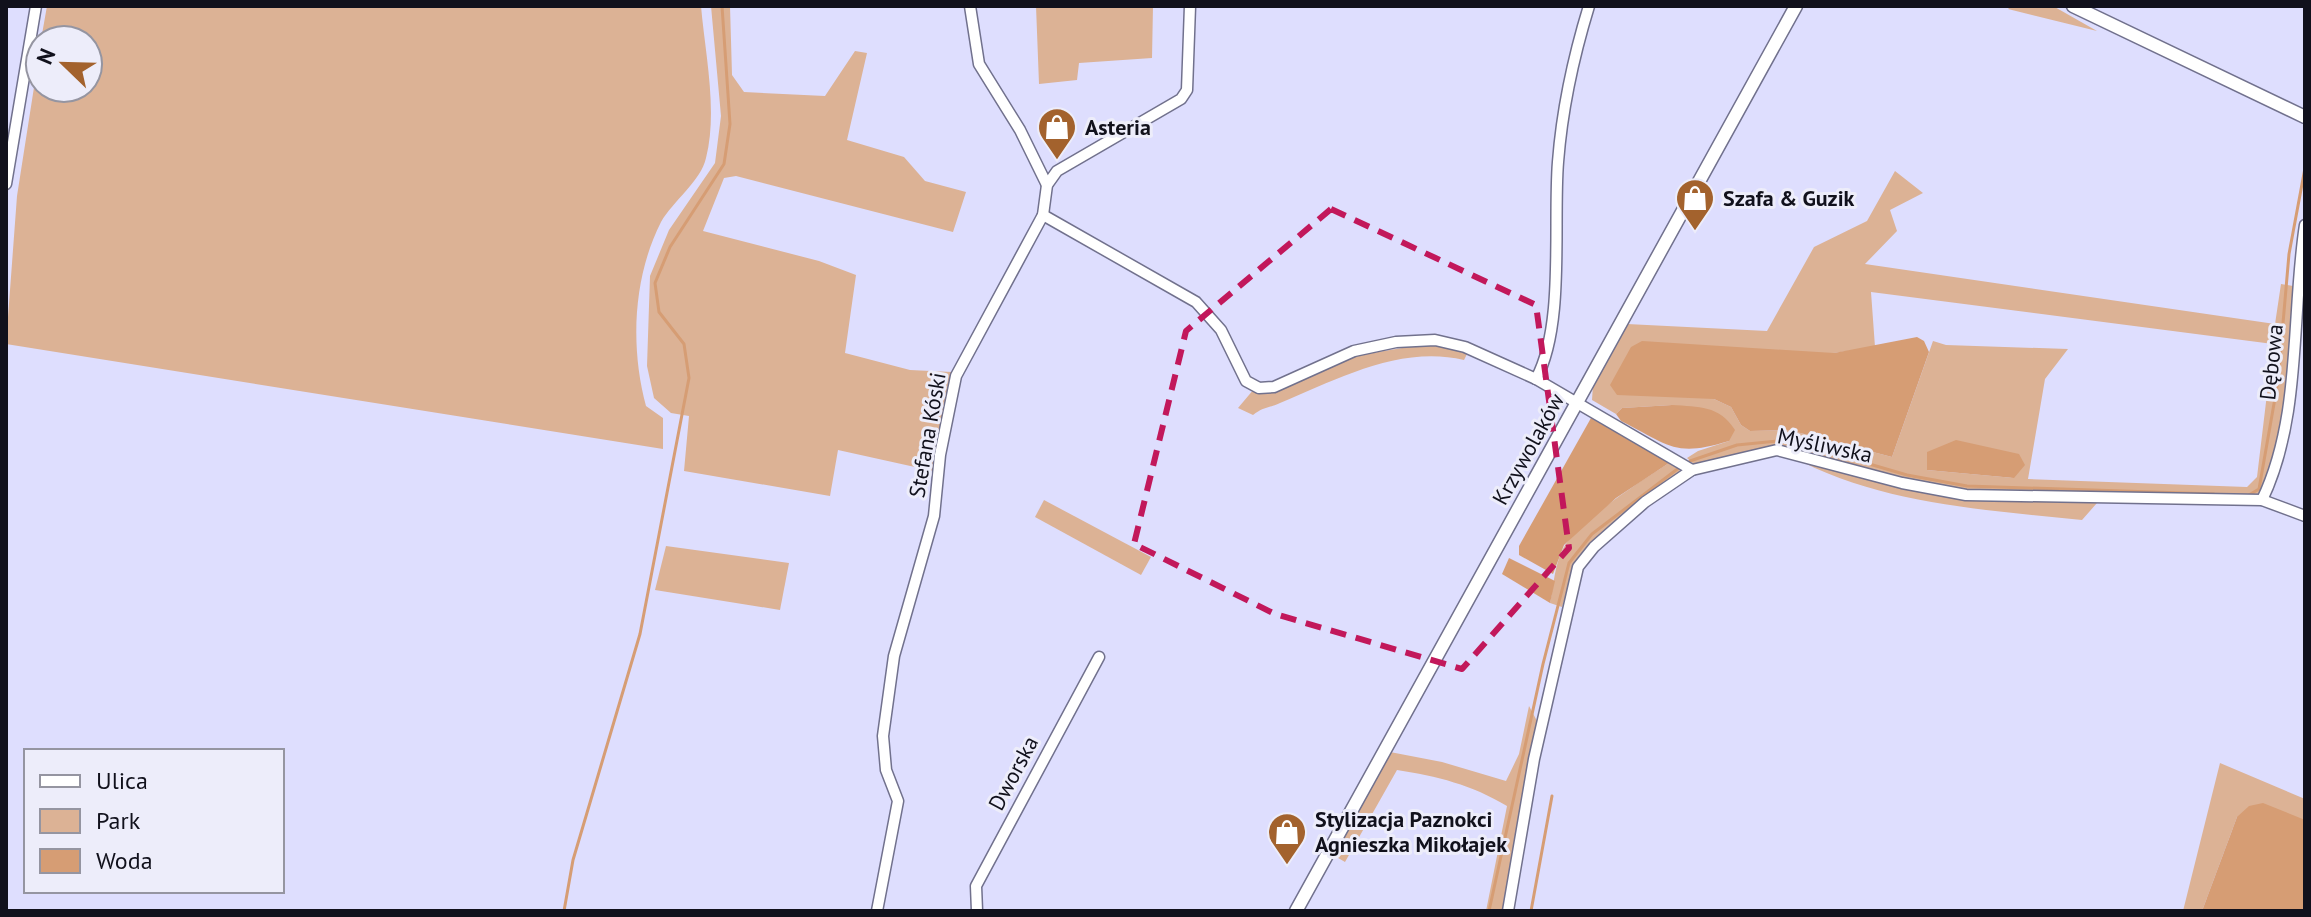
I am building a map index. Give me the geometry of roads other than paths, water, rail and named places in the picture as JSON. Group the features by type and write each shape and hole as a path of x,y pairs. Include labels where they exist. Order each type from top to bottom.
{"street":[{"path":"6,184 36,6"},
{"path":"970,6 979,64 1020,130 1047,185 1057,171 1181,99 1190,81 1190,6"},
{"path":"1536,379 1551,342 1558,160 1579,39 1589,6"},
{"name":"Krzywolaków","path":"1296,911 1796,6"},
{"path":"2073,6 2305,117"},
{"name":"Stefana Kóski","path":"877,911 898,801 886,770 883,736 892,672 934,516 940,455 956,376 1043,215 1047,185"},
{"path":"1043,215 1196,302 1221,330 1246,381 1259,388 1274,387 1354,351 1396,342 1435,340 1465,347 1536,379 1692,470"},
{"name":"Dębowa","path":"2262,500 2275,472 2287,407 2305,225"},
{"name":"Myśliwska","path":"1508,911 1534,759 1578,567 1594,547 1645,502 1692,470 1777,450 1902,483 1966,495 2262,500 2305,516"},
{"name":"Dworska","path":"977,911 976,886 1099,657"}],"water":[{"path":"1917,337 1924,341 1929,352 1892,457 1789,430 1750,431 1741,425 1731,407 1714,399 1617,395 1610,385 1631,347 1642,341 1834,353"},
{"path":"1700,407 1715,412 1735,430 1729,441 1683,448 1650,437 1621,421 1616,414 1622,408"},
{"path":"1591,418 1669,463 1616,498 1564,545 1553,574 1519,555 1519,546"},
{"path":"1956,440 2019,454 2025,465 2014,478 1927,470 1927,452"},
{"path":"1509,558 1555,581 1550,603 1502,574"},
{"path":"2263,803 2305,820 2305,911 2202,911 2237,817 2249,806"}],"waterway":[{"path":"564,911 573,860 640,634 689,378 684,344 659,312 655,283 670,247 724,164 730,124 722,6"},
{"path":"2249,495 2259,489 2278,381 2289,254 2305,168"},
{"path":"1690,461 1737,445 1787,440 1907,475 1967,486 2214,494"},
{"path":"1489,911 1543,664 1569,563 1592,534 1680,467"},
{"path":"1531,911 1552,796"}],"place":[{"name":"Asteria","path":"1057,161"},
{"name":"Szafa & Guzik","path":"1695,232"},
{"name":"Stylizacja Paznokci Agnieszka Mikołajek","path":"1287,866"}]}
